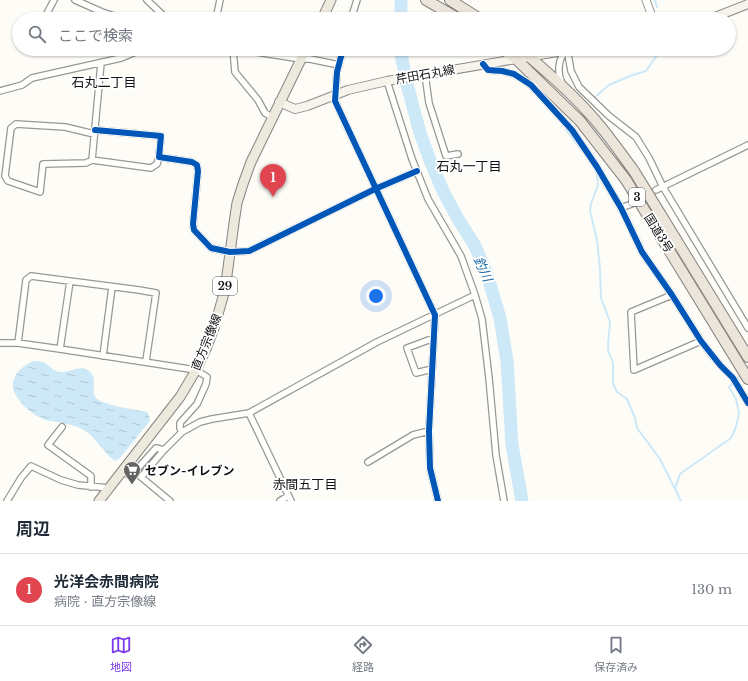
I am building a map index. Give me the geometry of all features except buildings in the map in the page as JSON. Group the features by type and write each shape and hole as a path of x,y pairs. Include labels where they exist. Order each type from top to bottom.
{"highway":[{"path":"426,0 447,12"},
{"path":"450,0 469,12"},
{"name":"国道3号","path":"511,56 580,121 626,180 748,379"},
{"name":"国道3号","path":"529,56 566,89 589,113 634,171 746,354"}],"main road":[{"path":"325,12 331,0"},
{"path":"728,12 748,4"},
{"name":"直方宗像線","path":"99,501 180,397 196,370 214,328 221,306 237,203 243,184 251,162 302,56"},
{"name":"芹田石丸線","path":"279,102 295,109 307,106 348,90 389,80 529,56"}],"street":[{"path":"48,12 54,0"},
{"path":"75,0 102,12"},
{"path":"147,0 160,12"},
{"path":"217,12 220,0"},
{"path":"353,12 357,0"},
{"path":"646,0 650,12"},
{"path":"0,91 22,85 32,78 126,56"},
{"path":"234,56 235,72 254,95 265,113 272,117"},
{"path":"282,56 301,59 310,58 339,65"},
{"path":"341,56 335,101 435,315 429,431 430,468 438,501"},
{"path":"562,56 559,69 560,79 566,89"},
{"path":"568,56 571,71 579,87 609,116 636,137 649,158 663,187 748,328"},
{"path":"92,160 101,63"},
{"path":"483,64 488,70 514,74 531,86 572,130 598,167 621,208 642,252 672,295 701,341 720,365 733,378 748,403"},
{"path":"425,74 429,103 446,156 458,154"},
{"path":"389,80 417,171 428,199 461,256 482,319 496,455 504,501"},
{"path":"16,124 65,127 94,132 161,136 159,157 157,164 151,168 92,160 86,163 43,164 40,192 8,181 5,176 11,128 16,124"},
{"path":"656,190 748,145"},
{"path":"159,157 192,162 196,166 198,171 193,224 194,230 211,248 230,252 249,250 375,189 417,171"},
{"path":"621,208 634,202"},
{"path":"18,343 26,280 31,276 156,293 146,362"},
{"path":"60,349 70,281"},
{"path":"103,356 112,287"},
{"path":"170,501 142,477 164,450 182,432 200,422 249,413 377,342 475,295"},
{"path":"672,295 631,312 634,370 701,341"},
{"path":"432,369 416,373 407,348 434,338"},
{"path":"0,343 18,343 196,370 207,376 206,384 196,404 180,423 182,432"},
{"path":"249,413 290,499 280,501"},
{"path":"62,427 48,445 91,476 91,487"},
{"path":"368,462 413,435 429,431"},
{"path":"122,471 131,476 156,448 164,450"},
{"path":"7,501 21,478 31,466 61,480 78,485 109,488"}],"water":[{"path":"33,361 44,362 59,372 80,368 87,369 92,375 94,381 94,395 96,398 112,405 147,412 150,421 120,458 115,461 87,432 73,425 41,418 24,406 19,400 13,389 14,379 20,370"}],"waterway":[{"name":"釣川","path":"401,0 401,12"},
{"path":"655,0 657,7"},
{"name":"釣川","path":"401,56 420,133 431,163 443,191 475,246 487,274 500,318 507,361 512,445 522,501"},
{"path":"595,97 609,85 646,71 656,56"},
{"path":"566,126 566,130 588,158"},
{"path":"594,166 597,174 598,185 590,211 597,240 601,298 610,322 608,350 613,363 613,384 617,392 627,399 635,418 637,428 660,459 681,501"},
{"path":"675,489 680,474 731,438 736,427 739,413 736,399 729,387 737,380 741,373"}],"cycle path":[{"path":"341,56 337,72 335,101 435,315 429,431 430,468 438,501"},
{"path":"483,64 488,70 514,74 531,85 572,130 597,167 621,208 642,252 672,295 701,341 720,365 733,378 748,403"},
{"path":"95,130 161,136 159,157 192,162 197,165 198,171 193,224 194,230 211,248 230,252 249,251 375,189 417,171"}],"place":[{"name":"光洋会赤間病院","path":"273,197"},
{"name":"セブン-イレブン","path":"132,485"}],"district":[{"name":"石丸二丁目","path":"104,82"},
{"name":"石丸一丁目","path":"469,166"},
{"name":"赤間五丁目","path":"305,484"}]}
